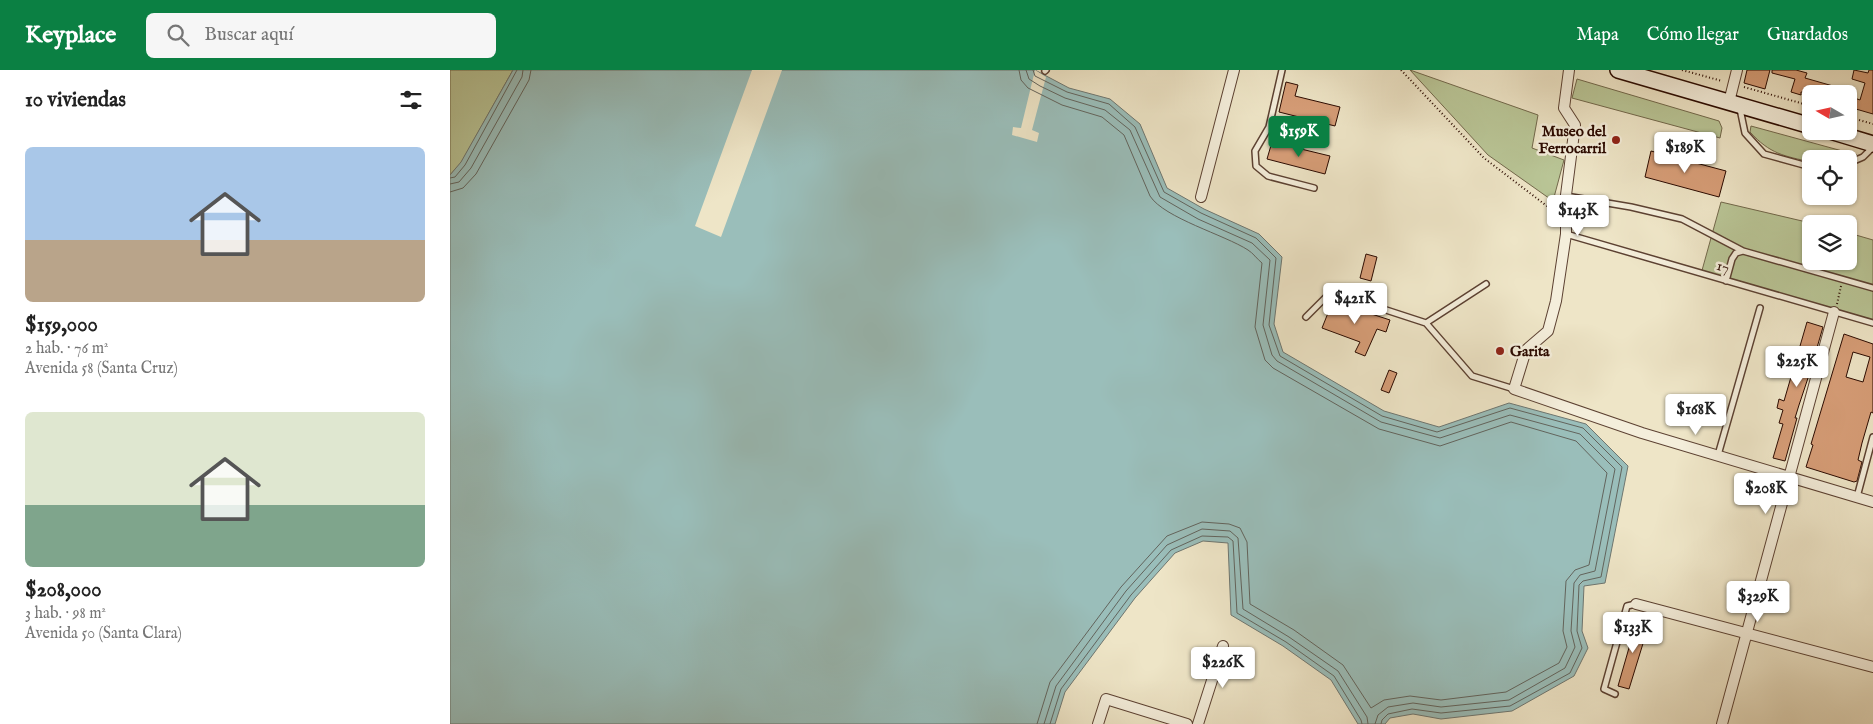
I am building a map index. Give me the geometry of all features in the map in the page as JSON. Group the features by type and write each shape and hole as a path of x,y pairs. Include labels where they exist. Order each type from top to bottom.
{"main road":[{"path":"1618,70 1802,123"},
{"path":"1858,140 1873,145"}],"street":[{"path":"1201,197 1234,70"},
{"path":"1569,70 1564,108 1576,124 1566,196 1566,234 1556,301 1548,331 1526,350 1514,389 1642,433 1873,502"},
{"path":"1734,103 1734,84 1738,70"},
{"path":"1722,724 1834,312"},
{"path":"1636,604 1873,667"},
{"path":"1198,724 1223,646"},
{"path":"1098,724 1106,699 1187,724"}],"lane":[{"path":"1282,70 1269,126 1255,151 1256,166 1268,176 1314,188"},
{"path":"1734,103 1745,132 1764,154 1802,164"},
{"path":"1857,160 1863,157 1873,145"},
{"path":"1566,196 1631,207 1682,219 1744,251 1873,288"},
{"name":"17","path":"1566,234 1873,323"},
{"path":"1726,281 1732,259 1736,253 1744,251"},
{"path":"1426,322 1486,284"},
{"path":"1306,317 1331,292 1426,322 1472,376 1514,389"},
{"path":"1718,456 1760,308"},
{"path":"1856,498 1873,437"},
{"path":"1615,694 1604,689 1627,606 1636,604"}],"path":[{"path":"1401,70 1484,158 1566,220"},
{"path":"1682,70 1802,103"},
{"path":"1858,120 1873,124"},
{"path":"1834,312 1843,279"}],"green space":[{"path":"450,70 513,70 461,163 450,175"},
{"path":"1410,70 1538,115 1532,148 1564,160 1553,201 1488,155"},
{"path":"1577,79 1719,121 1722,128 1720,138 1572,98"},
{"path":"1751,126 1839,150 1802,150 1802,160 1771,150 1750,132"},
{"path":"1721,202 1802,221 1802,270 1857,270 1857,235 1873,240 1873,322 1701,274"}],"water":[{"path":"513,70 1035,70 1069,88 1110,99 1140,124 1167,188 1204,209 1259,234 1282,257 1274,324 1283,352 1384,411 1439,427 1509,403 1586,424 1628,466 1605,583 1584,586 1582,631 1588,648 1574,676 1512,711 1441,719 1413,714 1390,718 1385,724 1358,724 1331,680 1283,646 1231,615 1228,543 1203,541 1175,553 1135,598 1065,692 1055,724 450,724 450,175 461,162"}],"pier":[{"path":"752,70 782,70 721,237 695,226"},
{"path":"1035,70 1046,77 1032,130 1039,133 1037,142 1012,135 1013,127 1021,128"}],"building":[{"path":"1747,70 1770,70 1765,89 1744,83"},
{"path":"1772,70 1796,70 1807,73 1805,78 1830,85 1802,85 1801,95 1791,92 1795,79 1772,73"},
{"path":"1854,70 1868,73 1869,70 1873,70 1873,114 1858,110 1858,99 1860,100 1865,83 1852,79"},
{"path":"1286,82 1298,85 1295,96 1340,107 1335,126 1279,112"},
{"path":"1272,142 1330,156 1325,174 1267,159"},
{"path":"1651,151 1726,171 1719,197 1645,177"},
{"path":"1366,254 1377,257 1371,281 1360,278"},
{"path":"1332,303 1390,320 1386,332 1377,329 1365,356 1355,352 1360,342 1322,328"},
{"path":"1807,322 1823,327 1795,418 1797,418 1785,461 1773,458 1783,424 1779,423 1783,410 1777,408 1779,399 1784,401"},
{"path":"1844,334 1873,344 1873,413 1871,412 1858,460 1862,462 1857,481 1854,482 1806,467 1813,445 1811,444","holes":["1853,352 1870,357 1863,382 1846,377"]},
{"path":"1389,370 1397,373 1389,393 1381,390"},
{"path":"1637,620 1649,624 1629,689 1618,686"}],"place":[{"name":"Museo del Ferrocarril","path":"1616,140"},
{"name":"Garita","path":"1500,351"}]}
